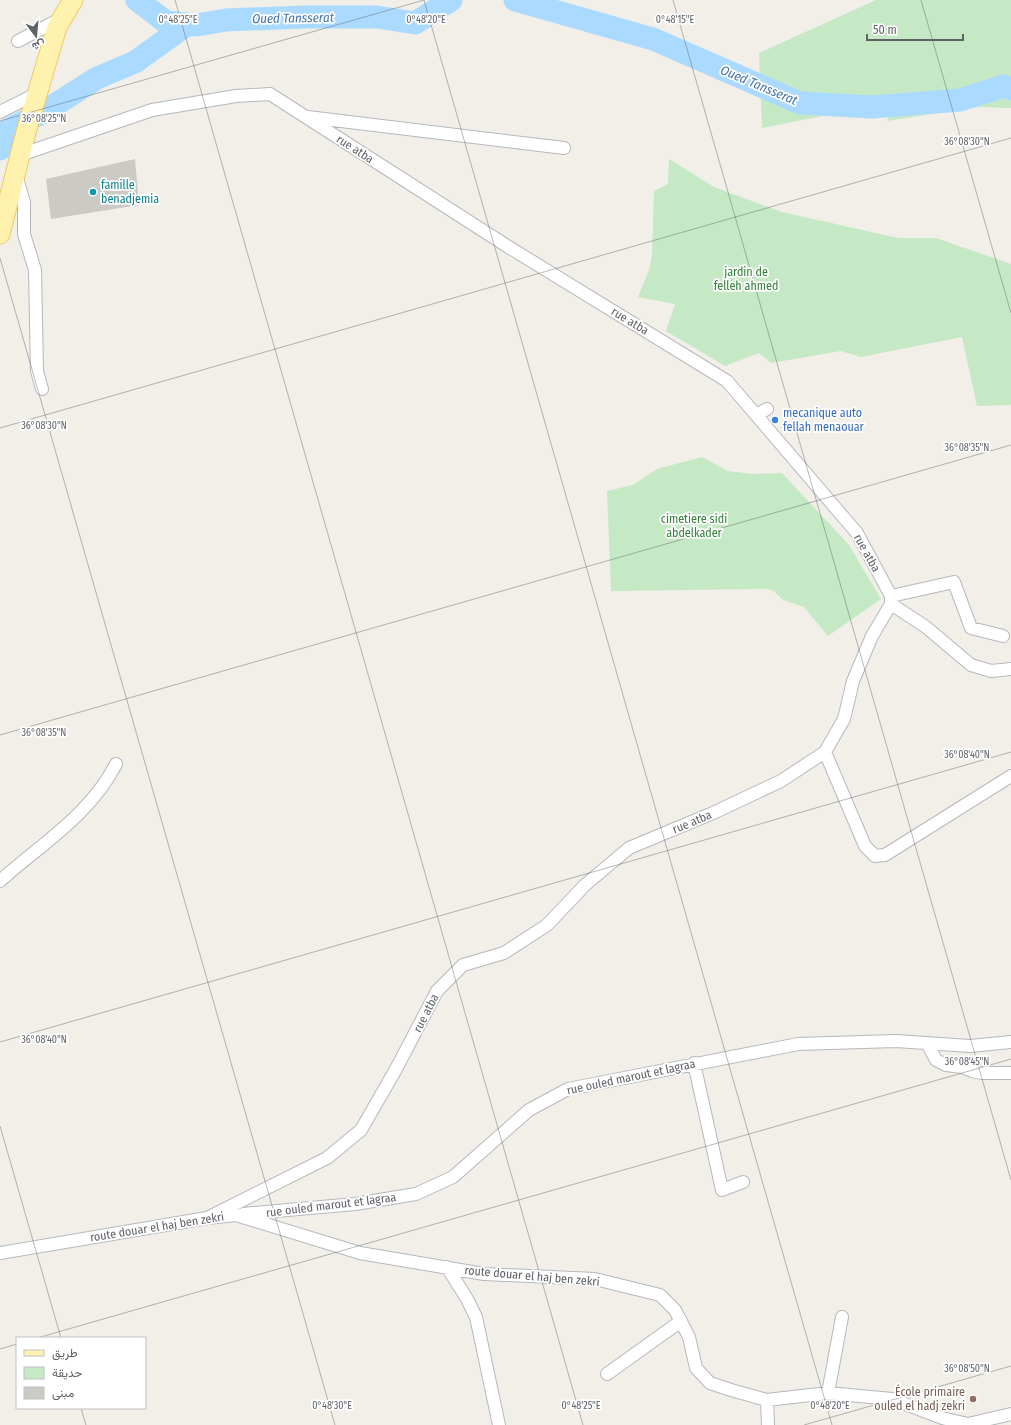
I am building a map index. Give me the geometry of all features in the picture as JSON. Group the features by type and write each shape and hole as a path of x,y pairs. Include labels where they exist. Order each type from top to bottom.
{"main road":[{"path":"0,234 26,132 58,27 68,6"}],"street":[{"path":"18,41 68,6"},
{"name":"rue atba","path":"18,164 152,110 236,96 270,94 514,250 727,381 857,533 891,600 872,636 853,682 844,720 825,752 781,781 713,813 629,848 585,885 546,925 504,953 463,966 437,991 396,1069 361,1130 327,1158 207,1218"},
{"path":"0,112 35,102"},
{"path":"305,117 564,148"},
{"path":"18,164 24,202 24,234 35,270 37,371 42,389"},
{"path":"756,415 767,408"},
{"path":"891,600 954,582 971,628 1004,636"},
{"path":"891,600 971,665 992,671 1011,669"},
{"path":"825,752 865,846 874,856 885,855 1011,776"},
{"path":"0,881 79,814 92,801 116,764"},
{"name":"rue ouled marout et lagraa","path":"236,1215 355,1204 416,1194 453,1177 529,1110 568,1089 798,1044 896,1041 970,1046 1011,1042"},
{"path":"927,1043 936,1060 946,1065 962,1067 982,1073 1011,1073"},
{"path":"694,1064 722,1190 743,1182"},
{"name":"route douar el haj ben zekri","path":"0,1253 207,1218 236,1215 360,1253 484,1274 595,1279 660,1295 675,1310 689,1337 696,1368 710,1383 767,1400 828,1393 892,1400 939,1422 968,1424 988,1418 1011,1414"},
{"path":"447,1267 467,1299 476,1317 499,1425"},
{"path":"828,1393 842,1317"},
{"path":"607,1374 681,1321"},
{"path":"767,1400 768,1425"}],"green space":[{"path":"876,0 1011,0 1011,108 977,107 887,121 894,102 762,128 759,53"},
{"name":"jardin de felleh ahmed","path":"669,159 714,187 782,212 898,238 936,238 1011,264 1011,405 977,406 962,337 861,357 841,351 771,363 759,353 725,366 666,331 675,304 638,297 649,270 652,255 654,191 668,184"},
{"name":"cimetiere sidi abdelkader","path":"702,457 728,471 752,474 782,473 849,545 881,599 828,636 804,607 783,600 774,591 766,589 611,591 607,491 633,485 657,469"}],"building":[{"name":"famille benadjemia","path":"135,159 139,205 51,219 46,179"}],"waterway":[{"name":"Oued Tansserat","path":"137,0 166,22 197,25 226,20 305,17 377,17 415,23 451,0"},
{"name":"Oued Tansserat","path":"515,0 653,39 800,103 872,107 960,100 1004,86 1011,89"},
{"path":"0,149 9,129 44,112 97,78 135,62 188,24"}],"place":[{"name":"famille benadjemia","path":"93,192"},
{"name":"mecanique auto fellah menaouar","path":"775,420"},
{"name":"École primaire ouled el hadj zekri","path":"973,1399"}]}
